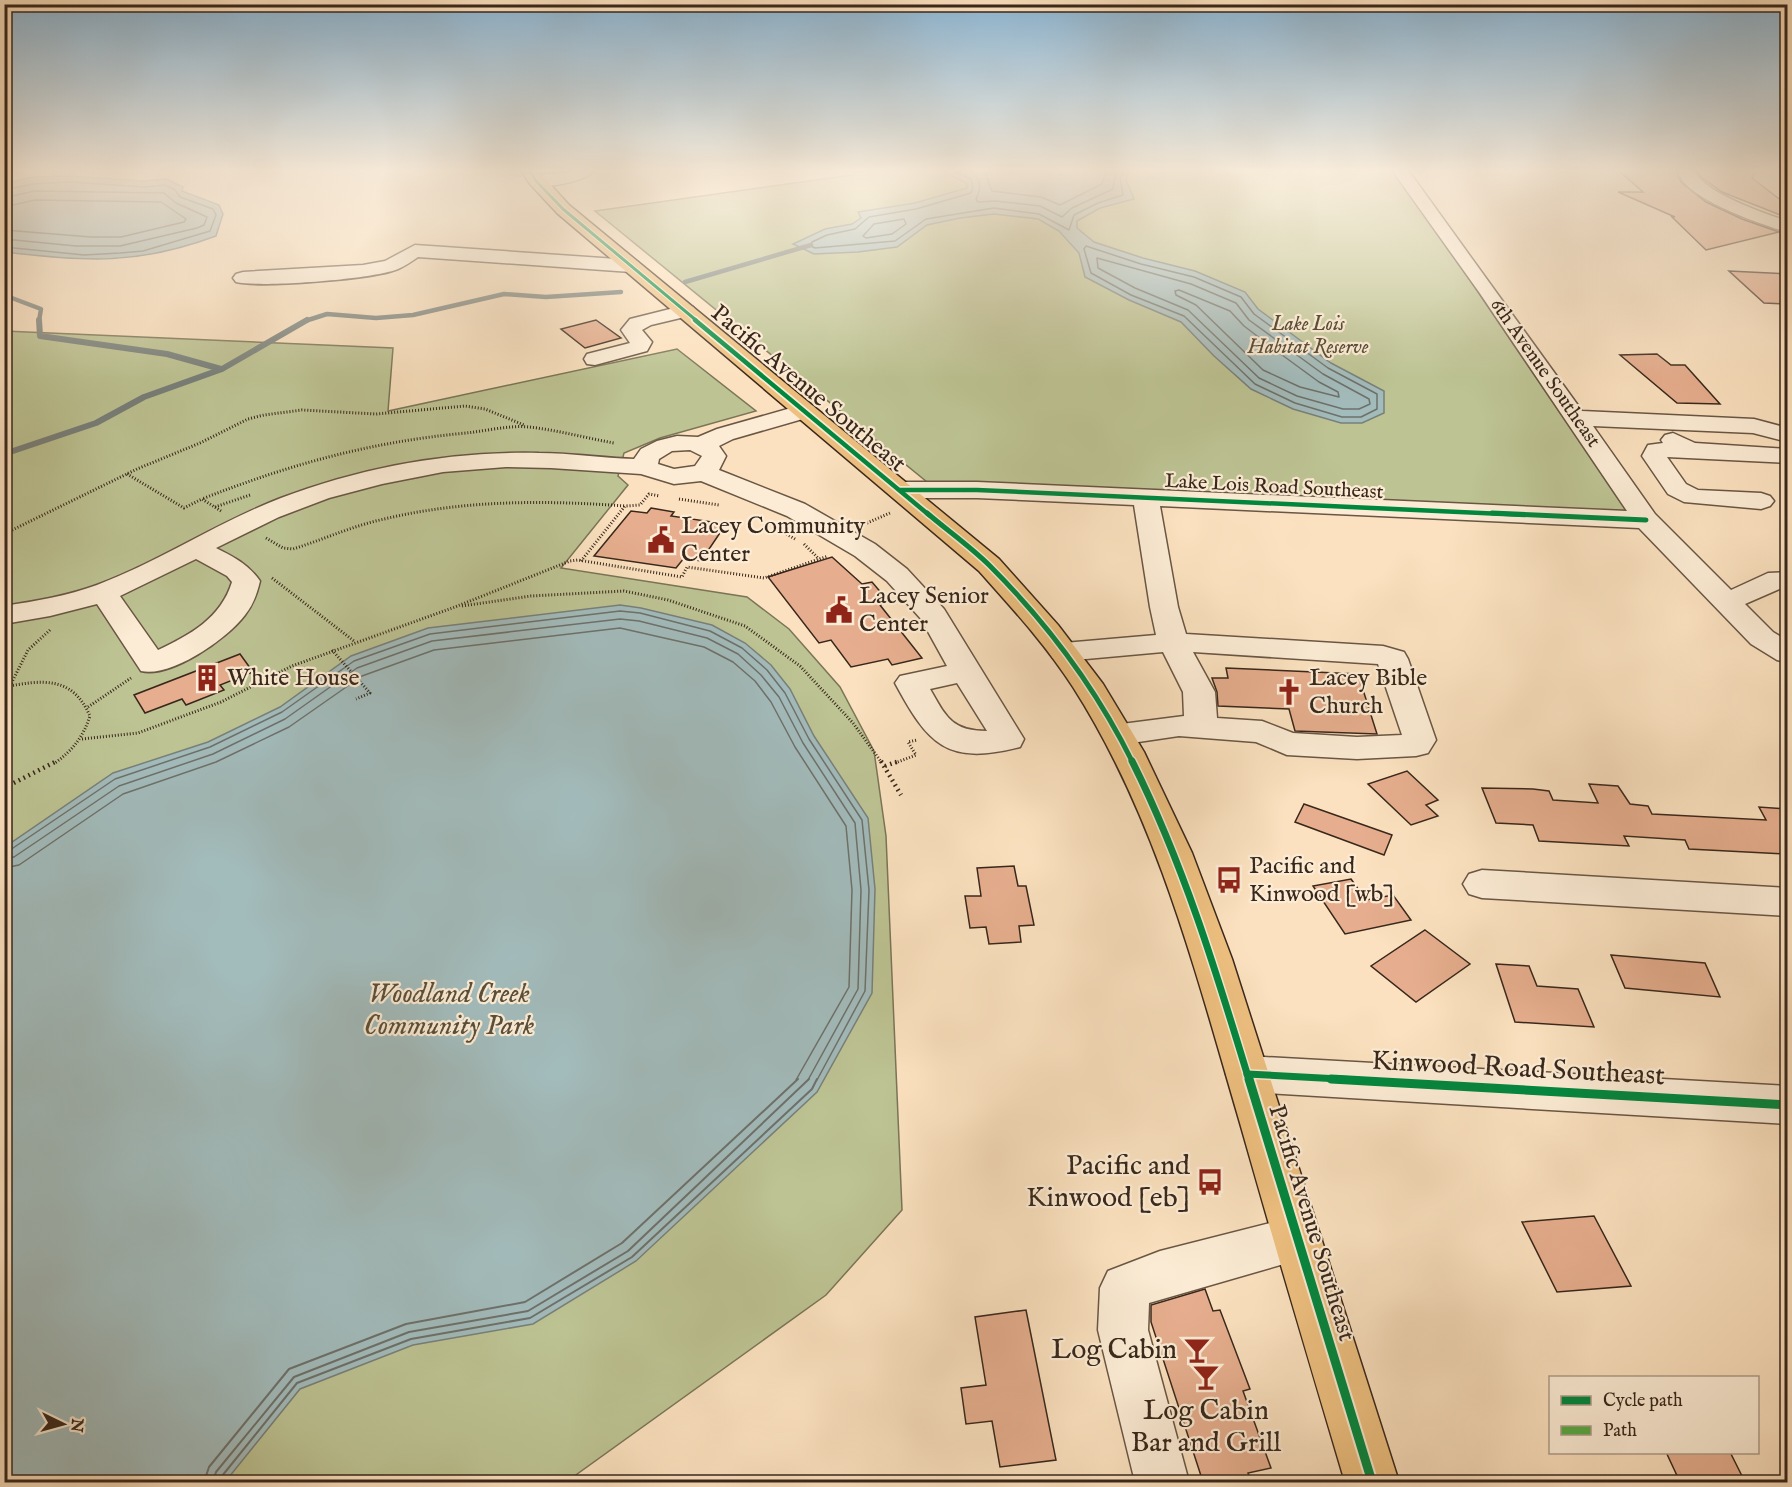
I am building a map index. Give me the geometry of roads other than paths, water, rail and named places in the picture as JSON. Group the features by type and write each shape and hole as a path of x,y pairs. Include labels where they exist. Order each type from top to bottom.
{"main road":[{"name":"Pacific Avenue Southeast","path":"599,239 989,565 1039,620 1064,652 1118,734 1176,857 1247,1074 1372,1482"}],"street":[{"name":"6th Avenue Southeast","path":"1449,239 1646,520 1762,638 1788,654"},
{"path":"243,278 363,271 391,265 415,251 631,266"},
{"path":"595,359 640,347 641,342 632,330 637,323 686,311"},
{"path":"4,615 61,605 103,592 122,585 244,522 293,502 396,474 477,462 537,459 646,467 654,473 669,477 701,459 725,434 805,411"},
{"path":"1576,418 1754,426 1786,433"},
{"path":"1659,422 1675,443 1690,450"},
{"path":"646,467 646,459 658,448 678,443 701,459 796,510 873,556 897,574 934,615 966,672"},
{"path":"1761,501 1692,497 1677,489 1654,456 1657,450 1690,450 1788,456"},
{"name":"Lake Lois Road Southeast","path":"900,490 977,490 1646,520"},
{"path":"1146,497 1164,607 1173,642 1198,692 1202,728"},
{"path":"103,592 152,664 184,650 222,622 238,606 246,580 237,570 196,548"},
{"path":"1727,602 1778,579 1788,580"},
{"path":"1064,652 1173,642 1383,655 1393,659 1420,740 1416,745 1357,748 1287,744 1262,732 1179,726 1118,734"},
{"path":"1482,884 1788,902"},
{"name":"Kinwood Road Southeast","path":"1247,1074 1788,1105"},
{"path":"1162,1482 1123,1330 1125,1288 1160,1275 1298,1239"}],"water":[{"path":"5,239 205,239 162,252 112,259 61,258 5,252"},
{"path":"803,239 907,239 897,247 814,254 793,244"},
{"path":"1067,239 1091,239 1143,258 1195,271 1245,292 1258,309 1331,363 1384,391 1384,413 1362,423 1341,423 1293,409 1251,389 1181,322 1129,300 1085,277 1079,253"},
{"name":"Woodland Creek Community Park","path":"620,605 712,625 745,643 771,665 790,689 814,736 868,818 875,889 872,993 817,1092 636,1261 533,1324 413,1345 300,1389 225,1482 5,1482 5,847 113,773 208,742 280,707 351,656 428,628"}],"waterway":[{"path":"685,282 811,245"},
{"path":"306,321 327,314 376,318 413,315 504,294 546,297 621,292"},
{"path":"4,295 41,309 39,321"},
{"path":"39,321 40,336 167,354 221,369"},
{"path":"4,454 96,423 144,397 222,369 306,321"}],"place":[{"name":"Lacey Community Center","path":"661,540"},
{"name":"Lacey Senior Center","path":"839,610"},
{"name":"White House","path":"207,678"},
{"name":"Lacey Bible Church","path":"1289,692"},
{"name":"Pacific and Kinwood [wb]","path":"1229,880"},
{"name":"Pacific and Kinwood [eb]","path":"1210,1182"},
{"name":"Log Cabin","path":"1197,1350"},
{"name":"Log Cabin Bar and Grill","path":"1206,1377"}],"park label":[{"name":"Lake Lois Habitat Reserve","path":"1308,336"}]}
